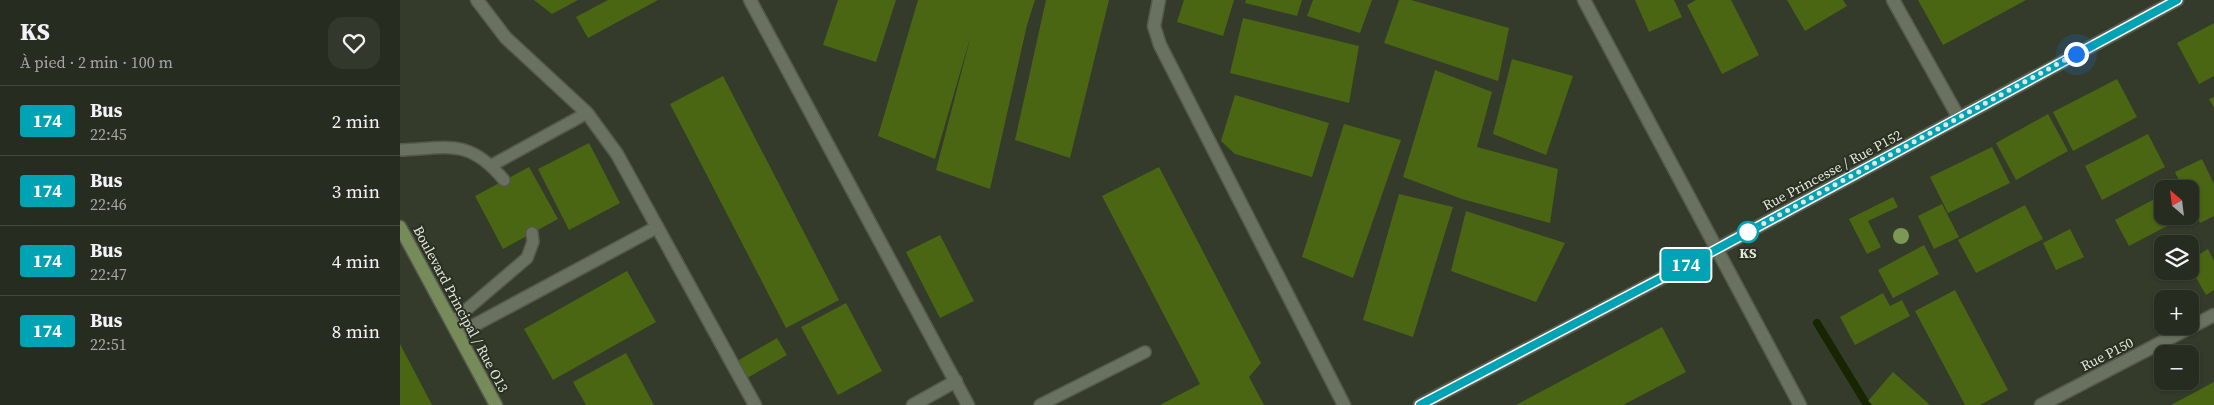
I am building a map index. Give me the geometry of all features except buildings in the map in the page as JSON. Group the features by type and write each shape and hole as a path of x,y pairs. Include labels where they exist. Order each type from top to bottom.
{"main road":[{"name":"Boulevard Principal / Rue O13","path":"400,227 496,405"}],"street":[{"path":"477,0 506,38 587,113 616,154 755,405"},
{"path":"750,0 968,405"},
{"path":"1159,0 1154,26 1160,45 1344,405"},
{"path":"1584,0 1715,250 1800,405"},
{"path":"1893,0 1959,118"},
{"name":"Rue Princesse / Rue P152","path":"1420,405 1715,250 2177,0"},
{"path":"455,328 657,227"},
{"name":"Rue P150","path":"2041,405 2214,315"},
{"path":"914,405 956,381"}],"lane":[{"path":"492,166 587,113"},
{"path":"400,150 459,148 476,154 492,166 504,180"},
{"path":"455,328 528,258 533,242 532,233"},
{"path":"1040,405 1145,352"}],"waterway":[{"path":"1817,323 1867,405"}],"bus line":[{"name":"174","path":"1420,405 1715,250 2177,0"}],"place":[{"name":"KS","path":"1748,232"}],"route":[{"path":"1748,232 2076,54"}]}
